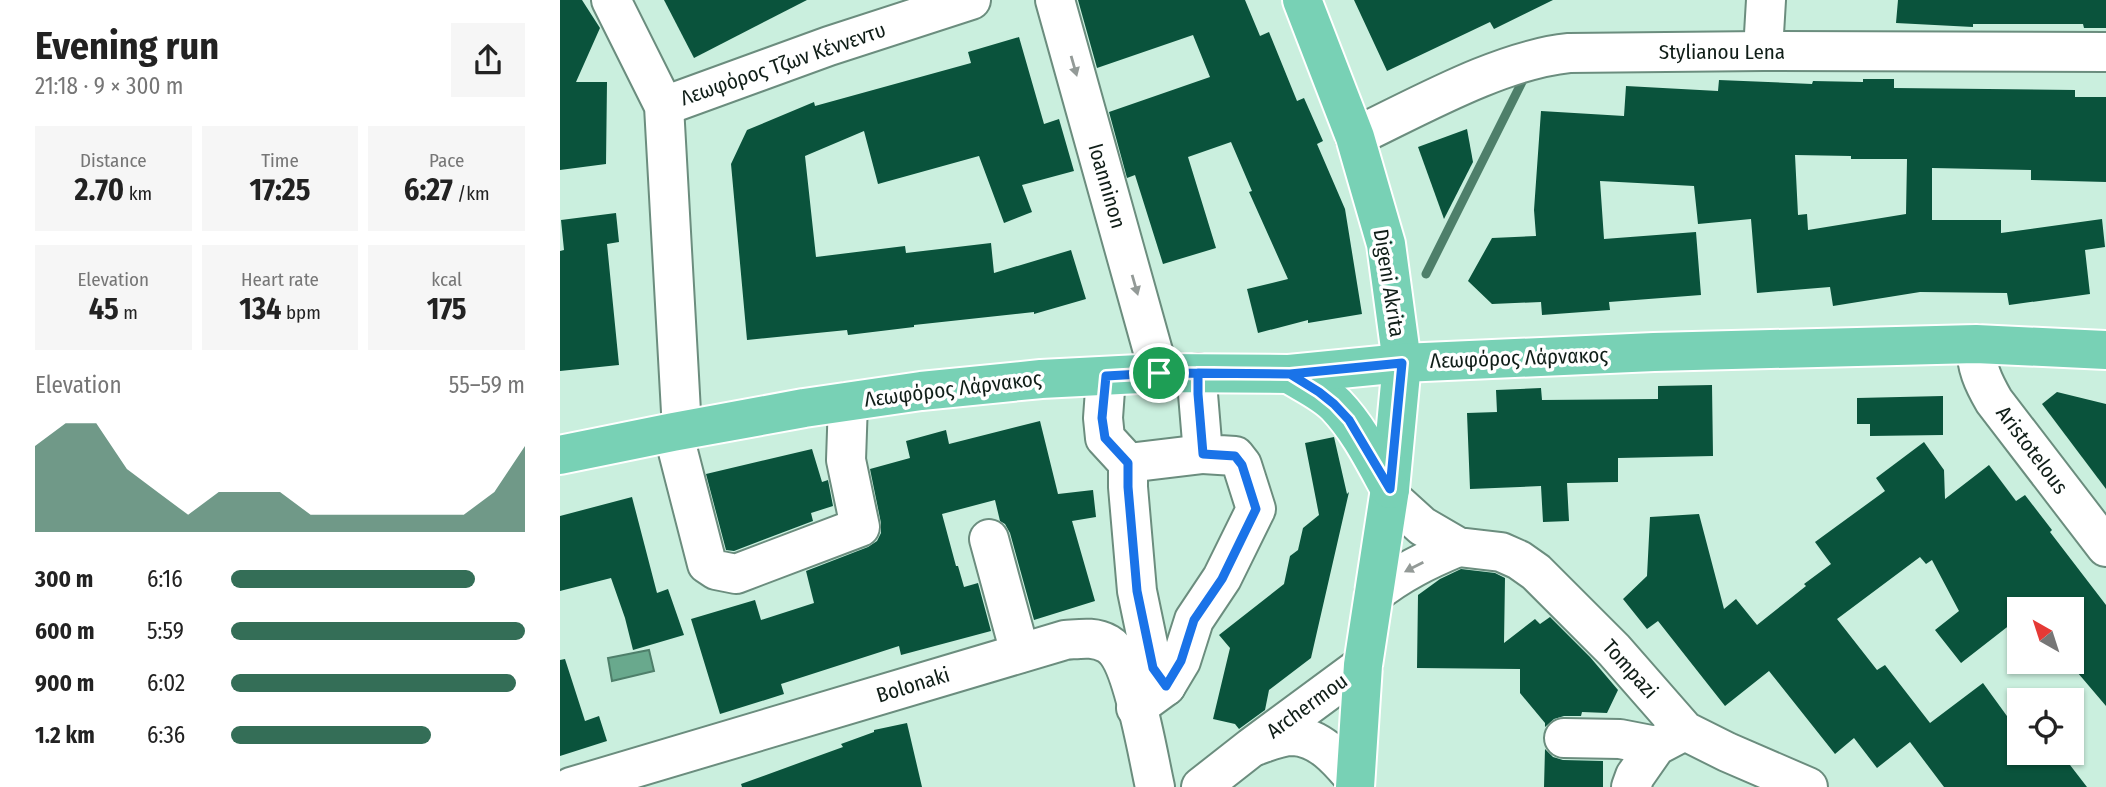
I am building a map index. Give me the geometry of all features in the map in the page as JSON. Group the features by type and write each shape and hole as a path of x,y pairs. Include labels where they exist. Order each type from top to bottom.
{"main road":[{"name":"Digeni Akrita","path":"1302,0 1355,136 1386,244 1402,363 1390,492 1363,665 1355,783"},
{"name":"Λεωφόρος Λάρνακος","path":"560,455 677,431 848,402 947,388 1041,379 1159,373 1290,374 1402,363 1654,352 1976,344 2106,350"},
{"path":"1290,374 1319,392 1349,420 1366,445 1390,492"}],"street":[{"path":"611,0 664,106"},
{"name":"Λεωφόρος Τζων Κέννεντυ","path":"848,402 846,460 860,527 736,574 716,570 708,564 677,431 664,106 829,46 971,0"},
{"name":"Ioanninon","path":"1055,0 1159,373"},
{"path":"1763,51 1766,0"},
{"name":"Stylianou Lena","path":"1355,136 1461,87 1547,55 1763,51 2106,52"},
{"name":"Aristotelous","path":"1976,344 1976,362 1994,401 2106,547"},
{"path":"1198,373 1203,454"},
{"path":"1106,376 1102,418 1105,438 1128,463 1137,591 1153,668 1151,697"},
{"path":"1128,463 1203,454 1235,456 1242,465 1256,509 1222,579 1194,620 1181,661 1151,697"},
{"name":"Tompazi","path":"1390,492 1422,526 1458,547 1500,552 1519,560 1536,572 1605,641 1671,738 1727,752 1808,787"},
{"path":"989,539 1020,653"},
{"path":"1374,594 1414,566 1458,547"},
{"name":"Bolonaki","path":"571,787 1065,640 1093,638 1110,645 1121,656 1129,676 1151,697 1155,787"},
{"name":"Archermou","path":"1201,787 1363,665"},
{"name":"Archermou","path":"1252,747 1292,736 1304,738 1335,755 1355,783"},
{"path":"1564,738 1671,738"},
{"path":"1631,787 1635,776 1671,738"}],"shaded area":[{"path":"649,650 654,671 612,681 608,658"}],"building":[{"path":"560,0 582,0 600,28 576,82 607,82 606,164 560,170"},
{"path":"664,0 807,0 694,58"},
{"path":"1078,0 1245,0 1260,36 1269,32 1297,101 1304,98 1323,141 1317,144 1345,209 1362,314 1308,323 1308,320 1258,333 1247,289 1288,279 1249,192 1252,191 1231,142 1188,157 1216,248 1163,264 1135,175 1127,178 1109,112 1210,77 1193,35 1097,68"},
{"path":"1354,0 1553,0 1494,29 1490,22 1387,71"},
{"path":"1898,0 2106,0 2106,28 2084,28 2083,24 1973,24 1973,27 1896,23"},
{"path":"1019,37 1044,124 1059,119 1074,171 1022,185 1032,212 1004,223 979,156 878,184 864,131 805,156 816,257 905,246 906,253 991,243 994,273 1071,250 1086,299 1034,314 914,325 848,335 847,330 747,340 731,164 747,130 814,102 815,106 971,63 968,52"},
{"path":"1863,79 1894,79 1894,88 2075,90 2075,97 2106,97 2106,182 2031,180 2031,170 1932,168 1932,220 2001,220 2001,233 2102,219 2105,247 2085,250 2090,294 2009,305 2007,293 1920,292 1833,306 1830,287 1757,293 1751,219 1698,224 1694,186 1600,181 1604,239 1696,232 1701,295 1609,302 1610,310 1542,315 1541,302 1492,304 1468,281 1492,238 1536,236 1534,210 1541,111 1624,116 1626,86 1718,91 1719,80 1812,84 1813,81 1863,82","holes":["1795,155 1851,156 1851,159 1907,159 1906,214 1808,230 1807,214 1798,215"]},
{"path":"1467,129 1473,162 1444,219 1418,147"},
{"path":"616,213 619,242 607,244 619,365 560,371 560,251 564,250 561,220"},
{"path":"1712,385 1713,456 1618,458 1618,482 1567,483 1569,521 1543,522 1541,486 1470,489 1467,413 1497,412 1496,390 1541,388 1542,400 1658,399 1658,386"},
{"path":"2057,392 2106,404 2106,489 2042,404"},
{"path":"1943,396 1943,435 1870,436 1870,424 1857,424 1857,398"},
{"path":"1040,421 1058,494 1093,490 1096,517 1072,521 1095,601 1034,620 1010,533 1000,521 995,500 942,514 964,587 978,583 991,631 901,655 899,646 781,684 784,694 720,714 691,619 755,600 761,620 814,603 806,571 877,541 881,533 881,523 870,469 910,458 906,441 946,430 949,444"},
{"path":"1334,437 1347,494 1349,492 1311,658 1269,690 1265,710 1239,729 1235,724 1213,719 1230,648 1219,635 1284,584 1290,556 1298,550 1303,528 1319,515 1305,443"},
{"path":"1924,442 1944,470 1945,499 1989,465 2016,501 2025,495 2106,605 2106,706 2079,674 2084,674 2084,597 2007,597 2007,627 1961,663 1935,630 1959,611 1932,560 1926,564 1920,557 1837,619 1877,670 1885,665 1930,723 1983,683 2007,716 2007,765 2070,765 2087,787 1944,787 1910,742 1877,768 1854,738 1835,754 1769,671 1725,706 1658,621 1647,629 1623,599 1647,576 1650,517 1699,514 1724,609 1736,599 1757,625 1831,564 1815,542 1885,491 1876,478"},
{"path":"812,449 822,482 828,480 833,506 811,513 813,521 734,551 726,550 706,474"},
{"path":"632,497 657,593 668,589 684,635 633,650 611,578 560,591 560,516"},
{"path":"1461,569 1495,573 1505,578 1504,643 1535,619 1540,624 1550,617 1618,690 1607,713 1582,712 1581,716 1564,716 1554,719 1545,727 1545,723 1520,693 1520,669 1417,668 1418,595 1440,579"},
{"path":"565,659 585,721 599,716 607,741 560,756 560,660"},
{"path":"907,723 922,787 742,787 741,784 843,747 841,744 874,730"},
{"path":"1545,749 1553,757 1563,760 1603,761 1603,787 1544,787"}],"waterway":[{"path":"1426,274 1523,80"}],"route":[{"path":"1159,373 1106,376 1102,418 1105,438 1128,463 1137,591 1153,668 1166,686 1181,661 1194,620 1222,579 1256,509 1242,465 1235,456 1203,454 1198,373 1290,374 1319,392 1349,420 1390,489 1402,363 1290,374 1198,373 1159,373"}]}
